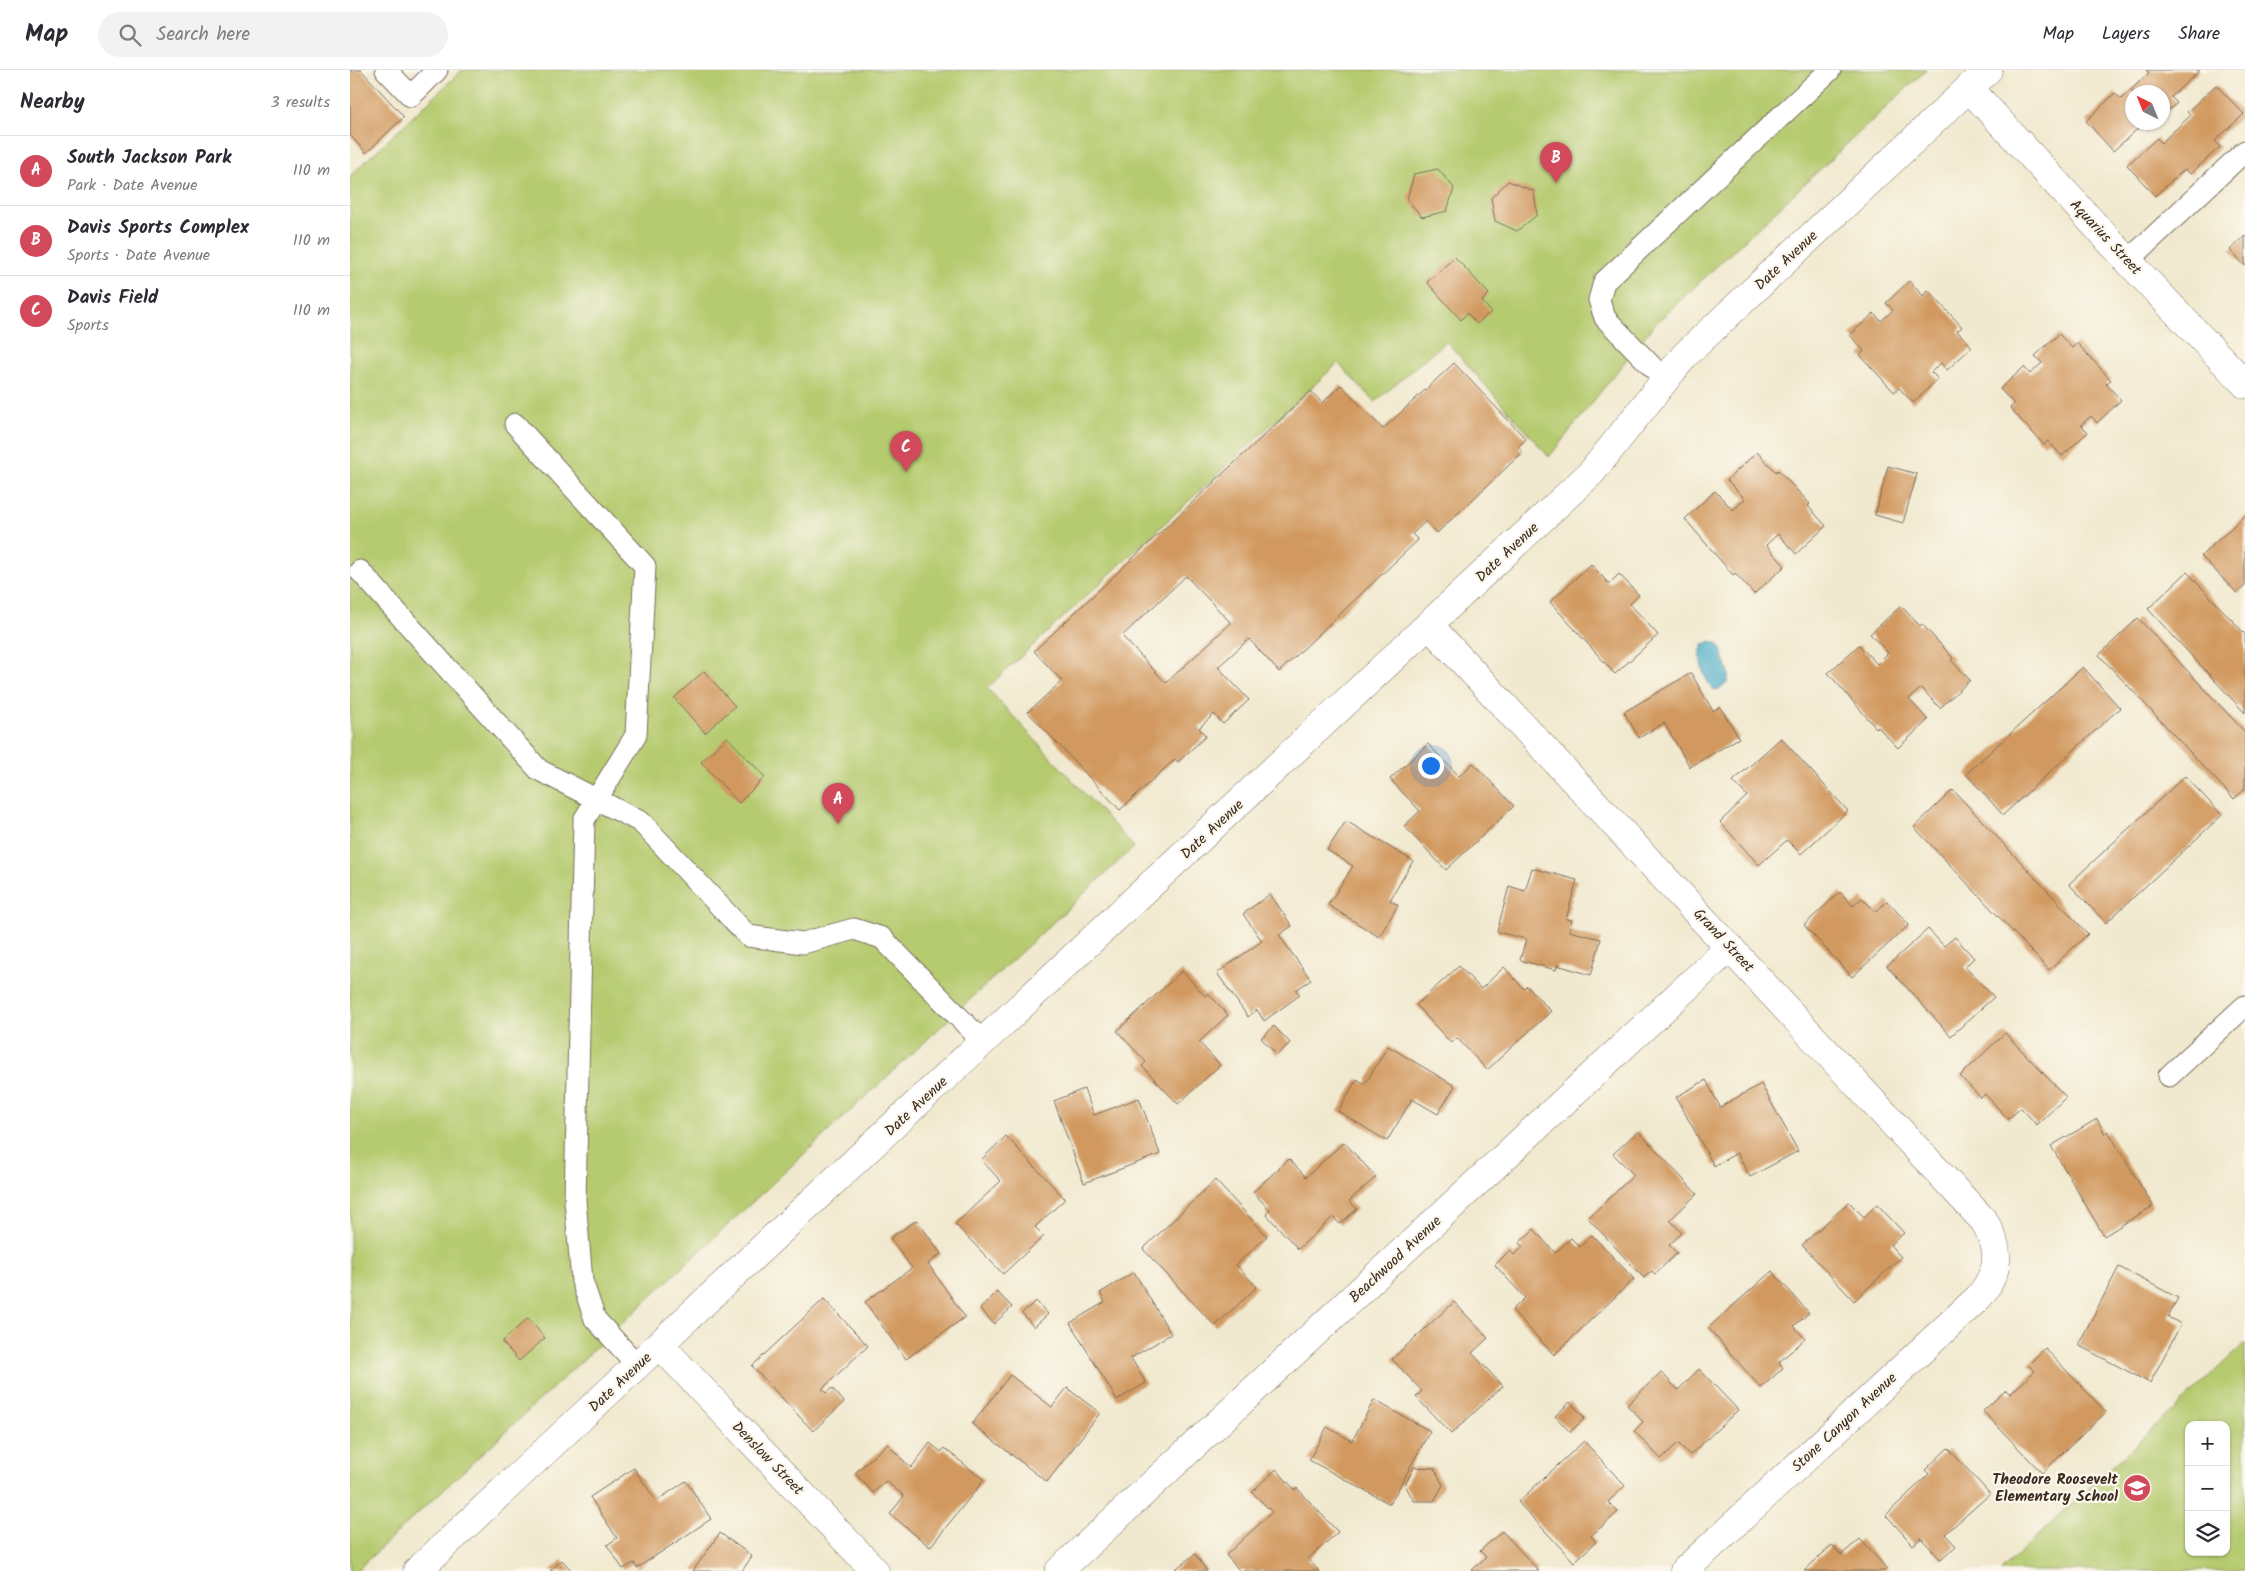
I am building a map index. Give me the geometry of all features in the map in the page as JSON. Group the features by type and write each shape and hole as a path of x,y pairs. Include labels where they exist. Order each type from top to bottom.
{"street":[{"name":"Date Avenue","path":"417,1571 984,1044 1592,472 1685,355 1979,79"},
{"name":"Aquarius Street","path":"1979,79 2128,261 2245,384"},
{"name":"Grand Street","path":"1429,625 1984,1221 1990,1230 1995,1248 1996,1266"},
{"name":"Beachwood Avenue","path":"1060,1571 1730,947"},
{"name":"Stone Canyon Avenue","path":"1684,1571 1978,1298 1990,1282 1996,1266"},
{"name":"Denslow Street","path":"660,1345 875,1571"}],"lane":[{"path":"386,70 411,96 437,70"},
{"path":"1665,380 1605,318 1599,300 1604,282 1830,70"},
{"path":"2128,261 2245,151"},
{"path":"515,424 645,566 636,735 584,820 575,1200 582,1281 595,1319 638,1366"},
{"path":"360,571 540,770 642,822 748,936 803,943 854,929 882,938 984,1044"},
{"path":"2170,1076 2245,1006"}],"green space":[{"path":"462,70 1926,70 1654,325 1549,457 1446,341 1375,402 1338,363 987,688 1134,847 356,1571 350,1571 350,176"},
{"name":"Theodore Roosevelt Elementary School","path":"2245,1343 2245,1571 2000,1571"}],"water":[{"path":"1711,641 1719,644 1729,673 1727,683 1720,689 1715,690 1711,687 1705,676 1700,656 1703,645"}],"building":[{"path":"350,70 361,70 404,117 366,153 350,135"},
{"path":"2146,70 2200,70 2171,97 2177,103 2170,109 2170,85 2136,85 2149,73"},
{"path":"2216,85 2244,114 2215,141 2220,147 2190,174 2185,169 2155,196 2127,165 2157,138 2161,143 2191,115 2187,112"},
{"path":"2115,93 2121,99 2125,95 2125,130 2136,130 2113,151 2086,121"},
{"path":"1438,169 1454,188 1447,211 1422,217 1407,199 1414,174"},
{"path":"1508,181 1534,191 1537,215 1517,231 1495,221 1491,198"},
{"path":"2245,236 2245,266 2230,250"},
{"path":"1455,257 1489,294 1482,301 1491,312 1477,324 1467,313 1461,320 1427,282"},
{"path":"1909,281 1923,296 1928,290 1962,327 1957,331 1972,347 1947,370 1941,363 1931,372 1938,379 1913,403 1899,388 1894,392 1860,355 1864,351 1850,335 1874,313 1881,321 1893,310 1886,303"},
{"path":"2059,334 2072,348 2077,343 2111,380 2106,384 2121,400 2097,423 2091,416 2081,425 2088,432 2062,456 2048,441 2044,445 2010,408 2014,404 2000,389 2024,367 2030,374 2042,363 2035,356"},
{"path":"1454,363 1526,439 1518,447 1523,452 1437,533 1426,521 1412,534 1418,540 1279,672 1249,639 1218,667 1249,700 1223,724 1214,714 1199,728 1206,736 1178,762 1175,759 1120,810 1028,712 1062,681 1034,651 1311,391 1322,403 1341,385 1383,429","holes":["1186,576 1231,623 1166,683 1122,636"]},
{"path":"1757,452 1776,472 1778,470 1810,504 1808,506 1826,526 1796,554 1778,534 1766,545 1785,566 1754,594 1735,573 1733,575 1685,519 1715,491 1733,510 1745,499 1727,480"},
{"path":"1888,466 1917,474 1903,523 1875,515"},
{"path":"2245,515 2245,586 2237,593 2201,556"},
{"path":"1591,564 1609,584 1619,574 1639,595 1630,604 1658,635 1615,674 1550,602"},
{"path":"2187,572 2245,634 2245,713 2148,609"},
{"path":"1901,606 1920,626 1922,624 1970,680 1940,708 1921,688 1909,699 1928,720 1898,748 1878,727 1877,729 1828,673 1859,645 1877,664 1888,653 1870,634"},
{"path":"2138,618 2245,732 2245,789 2234,799 2099,655"},
{"path":"2083,667 2120,708 2003,815 1966,774"},
{"path":"704,671 735,706 705,733 674,698"},
{"path":"1691,673 1713,711 1720,707 1739,738 1690,767 1664,723 1639,738 1624,712"},
{"path":"727,737 765,777 739,803 701,762"},
{"path":"1781,738 1848,811 1801,854 1787,840 1759,865 1720,822 1747,796 1733,781"},
{"path":"1428,744 1459,776 1473,763 1514,806 1446,870 1404,826 1420,811 1390,779"},
{"path":"2185,776 2222,815 2106,923 2069,884"},
{"path":"1953,790 2088,934 2049,970 1914,827"},
{"path":"1346,821 1413,861 1390,900 1398,905 1379,937 1328,905 1353,866 1327,850"},
{"path":"1532,868 1577,880 1566,919 1572,920 1569,931 1601,939 1591,975 1557,965 1556,970 1520,960 1526,939 1497,932 1509,886 1525,891"},
{"path":"1840,892 1853,906 1862,898 1876,912 1887,901 1909,925 1852,977 1804,925"},
{"path":"1270,894 1292,926 1279,935 1311,980 1296,990 1300,995 1264,1021 1257,1010 1248,1017 1217,973 1262,941 1243,914"},
{"path":"1928,929 1944,946 1955,937 1974,958 1965,967 1994,997 1951,1036 1887,966"},
{"path":"1459,966 1481,989 1504,967 1524,989 1527,986 1551,1011 1487,1070 1457,1038 1451,1043 1416,1005"},
{"path":"1182,971 1205,996 1208,993 1228,1015 1199,1042 1220,1065 1178,1104 1142,1066 1146,1062 1117,1031"},
{"path":"1274,1026 1290,1043 1277,1055 1261,1038"},
{"path":"2005,1033 2066,1097 2037,1125 2021,1108 2008,1119 1985,1094 1981,1098 1960,1076"},
{"path":"1388,1046 1455,1086 1438,1114 1412,1099 1387,1141 1338,1111 1357,1079 1365,1084"},
{"path":"1706,1080 1720,1107 1761,1084 1798,1151 1750,1177 1737,1153 1714,1166 1676,1097"},
{"path":"1084,1089 1094,1115 1139,1098 1160,1154 1084,1183 1054,1101"},
{"path":"2097,1119 2105,1134 2108,1131 2153,1206 2104,1236 2051,1146"},
{"path":"1638,1131 1697,1194 1670,1220 1682,1233 1669,1245 1677,1253 1655,1274 1652,1271 1644,1278 1588,1218 1634,1175 1613,1154"},
{"path":"1006,1136 1065,1199 1035,1227 1044,1236 1003,1274 955,1224 1001,1181 981,1160"},
{"path":"1344,1142 1376,1177 1349,1201 1357,1209 1340,1224 1333,1217 1298,1249 1266,1214 1270,1210 1253,1192 1289,1159 1306,1177"},
{"path":"1215,1180 1267,1236 1236,1265 1257,1287 1215,1326 1143,1249"},
{"path":"1849,1202 1864,1217 1877,1204 1904,1233 1890,1245 1901,1257 1854,1301 1802,1245"},
{"path":"917,1220 941,1254 928,1264 965,1317 906,1359 865,1302 912,1268 890,1238"},
{"path":"1534,1229 1555,1253 1571,1238 1580,1247 1592,1235 1634,1279 1554,1355 1512,1310 1525,1298 1495,1265 1510,1250 1514,1255 1523,1247 1519,1243"},
{"path":"2119,1267 2178,1298 2168,1317 2181,1324 2150,1383 2078,1345"},
{"path":"1772,1271 1809,1313 1794,1326 1805,1339 1779,1362 1783,1368 1761,1388 1708,1328"},
{"path":"1134,1272 1171,1334 1131,1358 1146,1383 1117,1400 1070,1323 1105,1302 1100,1293"},
{"path":"997,1292 1012,1307 994,1324 980,1309"},
{"path":"824,1299 868,1346 822,1389 826,1393 832,1388 844,1402 813,1431 752,1366"},
{"path":"1036,1301 1048,1314 1034,1327 1022,1313"},
{"path":"1454,1302 1488,1338 1472,1353 1503,1386 1451,1434 1416,1397 1422,1391 1392,1359"},
{"path":"528,1318 545,1338 519,1361 502,1342"},
{"path":"2045,1348 2106,1412 2042,1473 1983,1411 2006,1390 2010,1394 2035,1371 2028,1365"},
{"path":"1699,1369 1738,1410 1690,1455 1678,1443 1661,1459 1634,1431 1643,1422 1627,1405 1661,1372 1678,1390"},
{"path":"1010,1375 1052,1407 1067,1388 1100,1413 1047,1482 972,1424"},
{"path":"1374,1400 1430,1431 1390,1504 1309,1460 1327,1427 1352,1441"},
{"path":"1570,1402 1585,1418 1570,1432 1555,1416"},
{"path":"1584,1441 1625,1486 1608,1502 1618,1512 1591,1536 1596,1542 1574,1562 1518,1502"},
{"path":"930,1443 941,1452 944,1448 984,1480 930,1547 890,1514 904,1496 886,1481 873,1493 855,1473 887,1444 911,1468"},
{"path":"1948,1448 1990,1494 1945,1534 1956,1546 1941,1560 1921,1538 1913,1545 1886,1515 1929,1474 1925,1470"},
{"path":"1414,1467 1434,1468 1443,1485 1434,1501 1414,1501 1405,1485"},
{"path":"634,1468 656,1501 686,1481 711,1519 637,1568 634,1563 623,1569 607,1545 617,1538 590,1497"},
{"path":"1276,1469 1295,1490 1297,1488 1338,1532 1308,1559 1319,1571 1240,1571 1226,1555 1272,1512 1252,1492"},
{"path":"1502,1531 1539,1571 1471,1571 1486,1557 1480,1551"},
{"path":"720,1533 752,1556 742,1571 693,1571"},
{"path":"1860,1539 1887,1569 1884,1571 1804,1571 1832,1545 1841,1555"},
{"path":"1195,1554 1207,1571 1173,1571"},
{"path":"562,1560 572,1571 550,1571"}],"place":[{"name":"Davis Sports Complex","path":"1556,183"},
{"name":"Davis Field","path":"906,472"},
{"name":"South Jackson Park","path":"838,824"},
{"name":"Theodore Roosevelt Elementary School","path":"2137,1488"}]}
